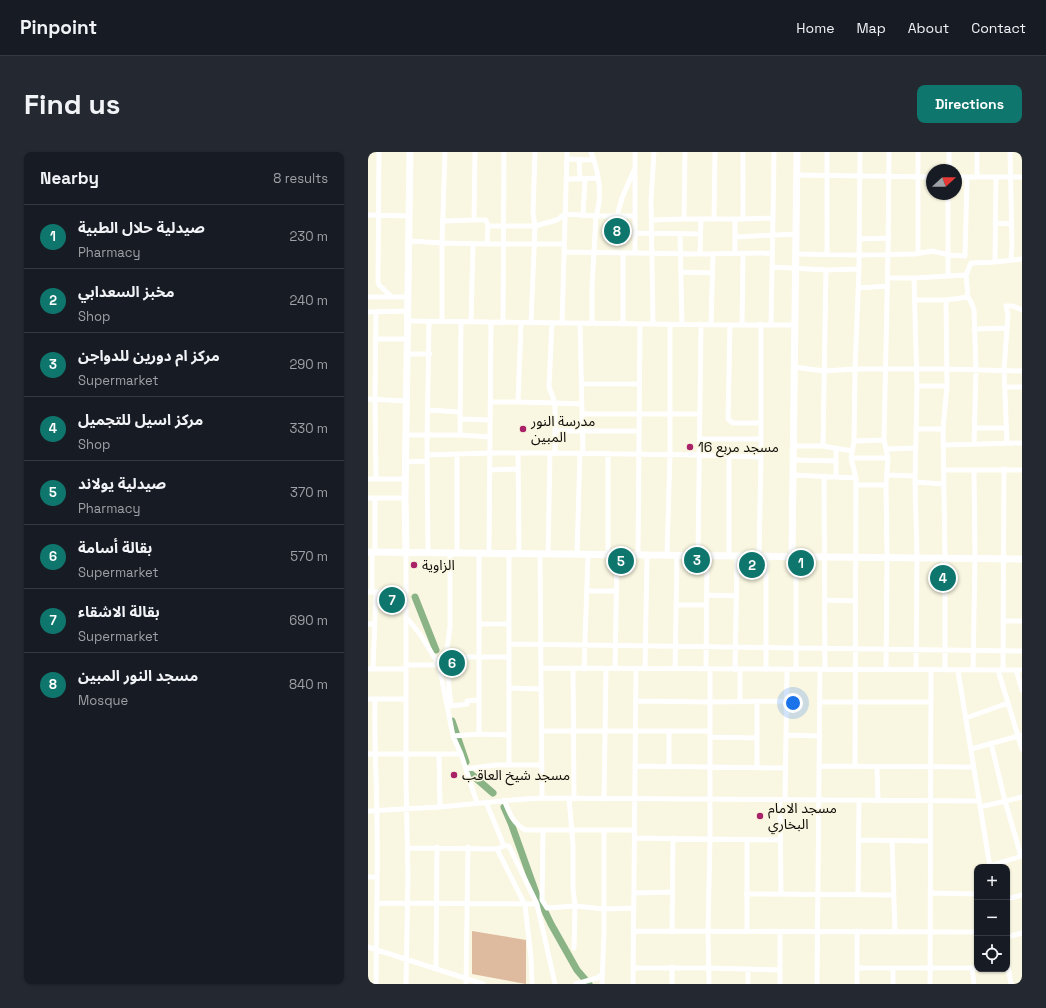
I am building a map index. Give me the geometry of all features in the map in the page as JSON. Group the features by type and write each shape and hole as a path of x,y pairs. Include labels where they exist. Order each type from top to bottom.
{"street":[{"path":"379,152 378,280 379,285 392,297"},
{"path":"406,984 408,848 406,808 405,479 410,152"},
{"path":"442,322 442,221 445,152"},
{"path":"474,220 475,152"},
{"path":"503,323 504,152"},
{"path":"531,323 535,226 533,212 535,152"},
{"path":"562,323 567,152"},
{"path":"591,152 600,190 600,206 596,216 592,287 592,324"},
{"path":"635,152 635,253"},
{"path":"653,324 651,201 654,152"},
{"path":"684,219 686,152"},
{"path":"714,219 715,152"},
{"path":"743,152 743,219"},
{"path":"771,324 774,152"},
{"path":"796,670 793,446 797,152"},
{"path":"827,152 827,254"},
{"path":"855,766 856,478 851,458 854,441 859,269 860,152"},
{"path":"886,670 886,485 888,475 888,458 884,440 889,238 889,152"},
{"path":"918,152 918,253"},
{"path":"949,152 949,164"},
{"path":"977,152 977,176"},
{"path":"1010,152 1011,260"},
{"path":"567,159 594,160"},
{"path":"579,159 582,179 583,216"},
{"path":"617,216 622,198 635,169"},
{"path":"796,175 926,177"},
{"path":"962,177 977,176 1022,178"},
{"path":"967,177 965,256 971,263"},
{"path":"995,262 996,177"},
{"path":"567,179 598,178"},
{"path":"948,200 948,275"},
{"path":"488,226 535,226 558,220 565,214 583,216 635,216"},
{"path":"368,215 409,216"},
{"path":"652,220 773,218"},
{"path":"700,219 700,254"},
{"path":"735,219 735,254"},
{"path":"442,221 486,220 488,226 488,244"},
{"path":"995,223 1011,224"},
{"path":"635,233 700,234"},
{"path":"680,234 682,324"},
{"path":"735,237 795,234"},
{"path":"859,239 889,238"},
{"path":"409,240 473,244 564,244"},
{"path":"471,322 473,244"},
{"path":"795,254 859,255 918,253 932,251 965,256"},
{"path":"564,252 700,254 772,253"},
{"path":"622,324 623,253"},
{"path":"711,325 713,254"},
{"path":"742,325 743,254"},
{"path":"971,263 1022,259"},
{"path":"971,263 966,275 968,297 973,306 976,369 974,444"},
{"path":"773,267 826,270 859,269"},
{"path":"823,446 826,270"},
{"path":"682,272 712,273"},
{"path":"888,278 966,275"},
{"path":"914,278 917,369 915,476 917,558 916,670"},
{"path":"858,288 888,286"},
{"path":"368,297 408,297"},
{"path":"914,300 946,300 968,297"},
{"path":"945,670 944,429 947,368 946,300"},
{"path":"1007,443 1006,387 1004,370 1008,315 1006,306 1012,306 1022,310"},
{"path":"368,312 408,311"},
{"path":"376,313 376,479"},
{"path":"408,321 711,325 795,324"},
{"path":"428,553 427,436 430,354 429,322"},
{"path":"460,434 461,322"},
{"path":"489,554 491,323"},
{"path":"518,402 521,323"},
{"path":"548,554 555,431 555,403 549,387 552,323"},
{"path":"577,554 581,453 584,430 581,384 580,323"},
{"path":"638,555 640,324"},
{"path":"667,555 670,454 670,324"},
{"path":"698,555 701,324"},
{"path":"761,324 761,458 766,670"},
{"path":"730,325 728,419 733,423 761,423"},
{"path":"974,329 1007,328"},
{"path":"376,339 407,339"},
{"path":"407,354 430,354"},
{"path":"794,367 824,371 855,369 947,368 1022,370"},
{"path":"581,384 639,384"},
{"path":"917,386 946,386"},
{"path":"1006,387 1022,387"},
{"path":"368,399 407,401"},
{"path":"490,402 582,404"},
{"path":"428,410 460,412"},
{"path":"583,414 700,414"},
{"path":"460,420 490,420"},
{"path":"974,428 1006,428"},
{"path":"916,429 944,429"},
{"path":"555,431 639,431"},
{"path":"406,435 427,436 460,434 490,437"},
{"path":"700,439 761,439"},
{"path":"854,441 884,440"},
{"path":"944,445 1022,443"},
{"path":"793,446 823,446 852,451"},
{"path":"886,449 916,448"},
{"path":"836,449 836,476"},
{"path":"518,453 519,554"},
{"path":"428,455 581,453 670,454 761,458"},
{"path":"458,454 450,627 446,657 451,706 467,704 467,701 479,700"},
{"path":"608,454 608,555"},
{"path":"729,456 736,596 736,647 740,701"},
{"path":"851,458 888,458"},
{"path":"793,460 836,461"},
{"path":"406,462 427,461"},
{"path":"490,470 518,469"},
{"path":"1004,469 1003,650 1000,670 1008,703 1020,735 1022,749"},
{"path":"944,470 1022,470"},
{"path":"973,670 975,558 974,470"},
{"path":"793,475 856,478"},
{"path":"888,475 915,476"},
{"path":"817,984 820,702 825,648 824,476"},
{"path":"368,479 405,479"},
{"path":"915,482 944,484"},
{"path":"856,485 886,485"},
{"path":"368,498 405,498"},
{"path":"375,498 372,552 374,624 370,669 438,665"},
{"path":"372,552 1022,559"},
{"path":"479,554 479,734"},
{"path":"509,554 509,765"},
{"path":"540,554 542,798"},
{"path":"584,669 588,554"},
{"path":"615,669 617,555"},
{"path":"645,669 647,555"},
{"path":"675,669 677,555"},
{"path":"706,556 706,647 710,702 709,984"},
{"path":"587,591 616,591"},
{"path":"372,592 406,592"},
{"path":"706,596 736,596"},
{"path":"825,600 856,602"},
{"path":"676,605 706,604"},
{"path":"406,617 420,634 438,665 453,736 461,754 477,803"},
{"path":"1003,621 1022,621"},
{"path":"368,624 374,624"},
{"path":"479,624 509,624"},
{"path":"509,644 1022,650"},
{"path":"446,657 509,657"},
{"path":"541,668 708,670 1022,670"},
{"path":"573,668 574,730 571,831 573,845 573,888 575,906 574,948"},
{"path":"604,799 606,669"},
{"path":"633,984 636,669"},
{"path":"782,894 780,840 786,768 786,670"},
{"path":"930,984 931,670"},
{"path":"958,670 990,864"},
{"path":"1016,670 1022,690"},
{"path":"509,688 541,689"},
{"path":"368,698 406,699"},
{"path":"375,699 378,903 376,984"},
{"path":"636,701 786,701"},
{"path":"757,701 757,768"},
{"path":"820,702 931,702"},
{"path":"966,718 1008,703"},
{"path":"368,722 375,723"},
{"path":"541,730 710,731"},
{"path":"669,731 669,767"},
{"path":"453,736 479,734 509,735"},
{"path":"786,735 820,736"},
{"path":"971,748 1020,735"},
{"path":"710,737 757,738"},
{"path":"991,743 1005,801 1022,856 996,864"},
{"path":"368,754 461,754"},
{"path":"439,755 440,807"},
{"path":"466,769 496,765 542,765"},
{"path":"635,766 786,768"},
{"path":"819,766 974,767"},
{"path":"877,767 878,801"},
{"path":"980,808 1022,797"},
{"path":"368,811 440,807 504,800 542,798 979,801"},
{"path":"504,800 511,817 518,826 525,830 634,830"},
{"path":"858,895 859,801"},
{"path":"486,802 504,846"},
{"path":"543,830 542,900 546,908 575,906 634,908"},
{"path":"602,984 604,830"},
{"path":"634,838 780,840"},
{"path":"672,932 673,838"},
{"path":"747,839 747,931"},
{"path":"859,840 931,841"},
{"path":"892,840 895,931"},
{"path":"408,848 468,847 497,849 504,846 509,846 515,855 537,904 555,984"},
{"path":"436,968 437,847"},
{"path":"466,981 468,847"},
{"path":"497,849 525,905 531,958 532,984"},
{"path":"368,877 377,877"},
{"path":"634,893 673,892"},
{"path":"931,893 974,894"},
{"path":"746,894 894,895"},
{"path":"1010,899 1022,895"},
{"path":"378,903 467,905 537,904"},
{"path":"634,931 974,932"},
{"path":"857,931 857,984"},
{"path":"780,932 780,984"},
{"path":"1010,936 1022,933"},
{"path":"368,947 436,968 466,981 483,984"},
{"path":"633,968 672,967 780,970"},
{"path":"672,967 672,984"},
{"path":"858,968 974,968"},
{"path":"893,968 893,984"},
{"path":"748,969 748,984"},
{"path":"974,972 974,984"},
{"path":"1009,972 1011,984"},
{"path":"576,984 597,978 601,975"}],"shaded area":[{"path":"472,931 526,940 526,984 472,974"}],"waterway":[{"path":"415,597 436,650"},
{"path":"452,721 466,762"},
{"path":"471,774 493,793"},
{"path":"504,807 536,893 551,924 577,970 589,984"}],"place":[{"name":"مسجد النور المبين","path":"617,231"},
{"name":"مدرسة النور المبين","path":"523,429"},
{"name":"مسجد مربع 16","path":"690,447"},
{"name":"مركز ام دورين للدواجن","path":"697,560"},
{"name":"صيدلية يولاند","path":"621,561"},
{"name":"صيدلية حلال الطبية","path":"801,563"},
{"name":"الزاوية","path":"414,565"},
{"name":"مخبز السعدابي","path":"752,565"},
{"name":"مركز اسيل للتجميل","path":"943,578"},
{"name":"بقالة الاشقاء","path":"392,600"},
{"name":"بقالة أسامة","path":"452,663"},
{"name":"مسجد شيخ العاقب","path":"454,775"},
{"name":"مسجد الامام البخاري","path":"760,816"}]}
